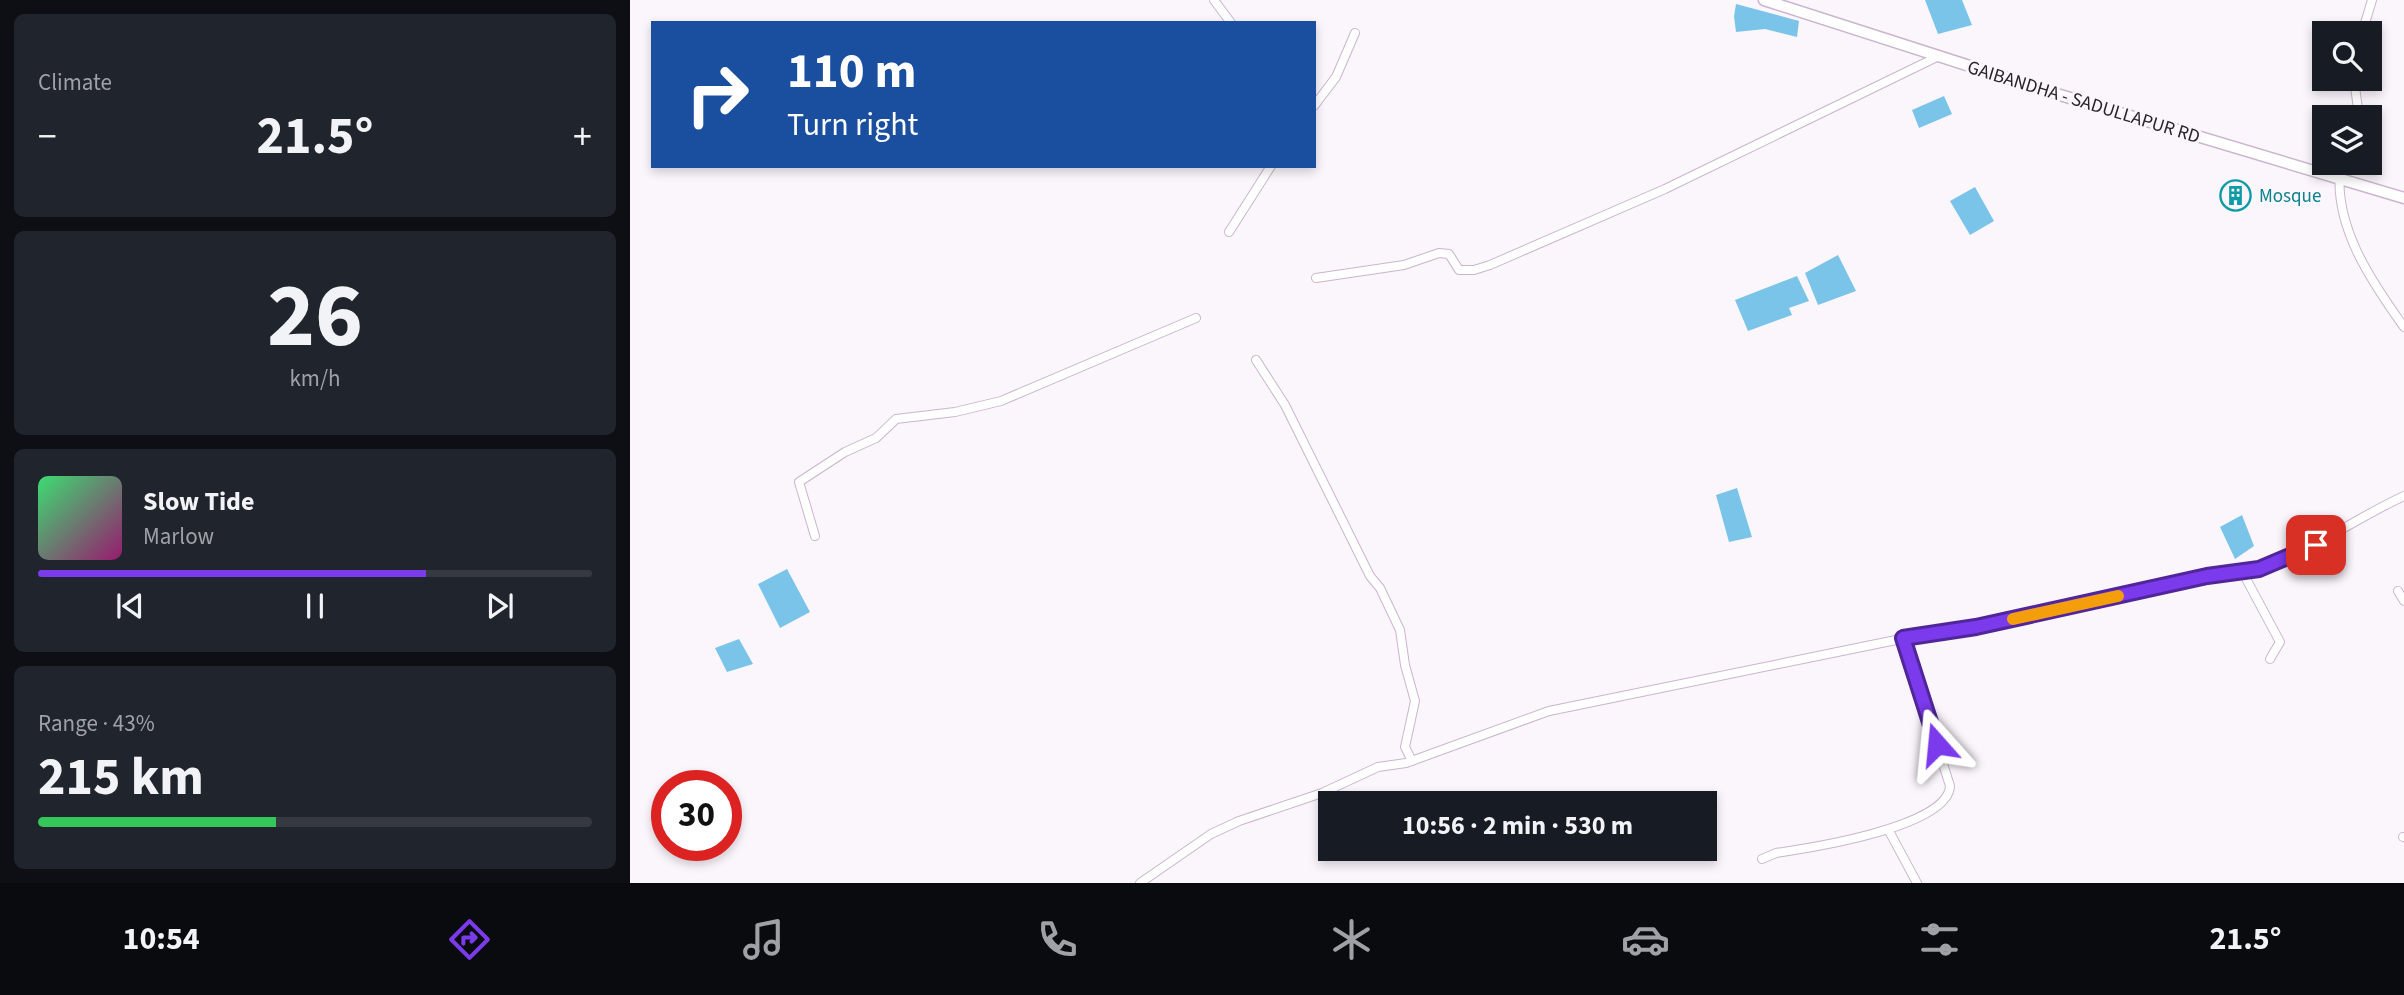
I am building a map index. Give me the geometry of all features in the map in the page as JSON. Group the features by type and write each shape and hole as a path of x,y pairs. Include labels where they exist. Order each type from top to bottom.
{"main road":[{"name":"GAIBANDHA - SADULLAPUR RD","path":"1764,0 2404,198"}],"street":[{"path":"1214,0 1230,21"},
{"path":"2366,21 2372,0"},
{"path":"1316,103 1336,76 1355,33"},
{"path":"1316,278 1404,265 1439,253 1449,254 1459,270 1474,270 1490,265 1665,189 1939,56"},
{"path":"1229,232 1270,168"},
{"path":"2339,175 2345,218 2369,278 2404,327"},
{"path":"815,536 799,482 845,452 876,438 895,419 955,412 1001,401 1196,318"},
{"path":"1256,360 1285,405 1364,565 1400,630 1405,665 1415,701 1405,747 1412,761"},
{"path":"1140,883 1211,834 1239,821 1322,793 1378,767 1412,761 1549,712 1903,638 1976,627 2207,576 2243,573 2297,555 2404,496"},
{"path":"2243,573 2280,642 2270,659"},
{"path":"2398,591 2404,601"},
{"path":"1762,859 1776,853 1889,831 1942,803 1950,791 1946,770 1903,638"},
{"path":"1889,831 1914,882"}],"water":[{"path":"1925,0 1962,0 1972,25 1938,34"},
{"path":"1736,4 1799,21 1797,37 1765,29 1736,32"},
{"path":"1944,96 1952,114 1919,128 1912,110"},
{"path":"1975,187 1994,221 1970,235 1950,201"},
{"path":"1838,255 1856,291 1818,305 1805,273"},
{"path":"1797,276 1809,301 1789,308 1792,315 1748,331 1735,300"},
{"path":"1737,488 1752,537 1729,542 1716,495"},
{"path":"2242,515 2254,546 2235,559 2220,527"},
{"path":"787,569 810,612 780,628 758,584"},
{"path":"739,639 753,664 727,672 715,648"}],"slow traffic":[{"path":"2013,619 2118,596"}],"place":[{"name":"Mosque","path":"2236,195"}],"route":[{"path":"1937,744 1903,638 1976,627 2207,576 2243,573 2286,559 2316,545"}]}
